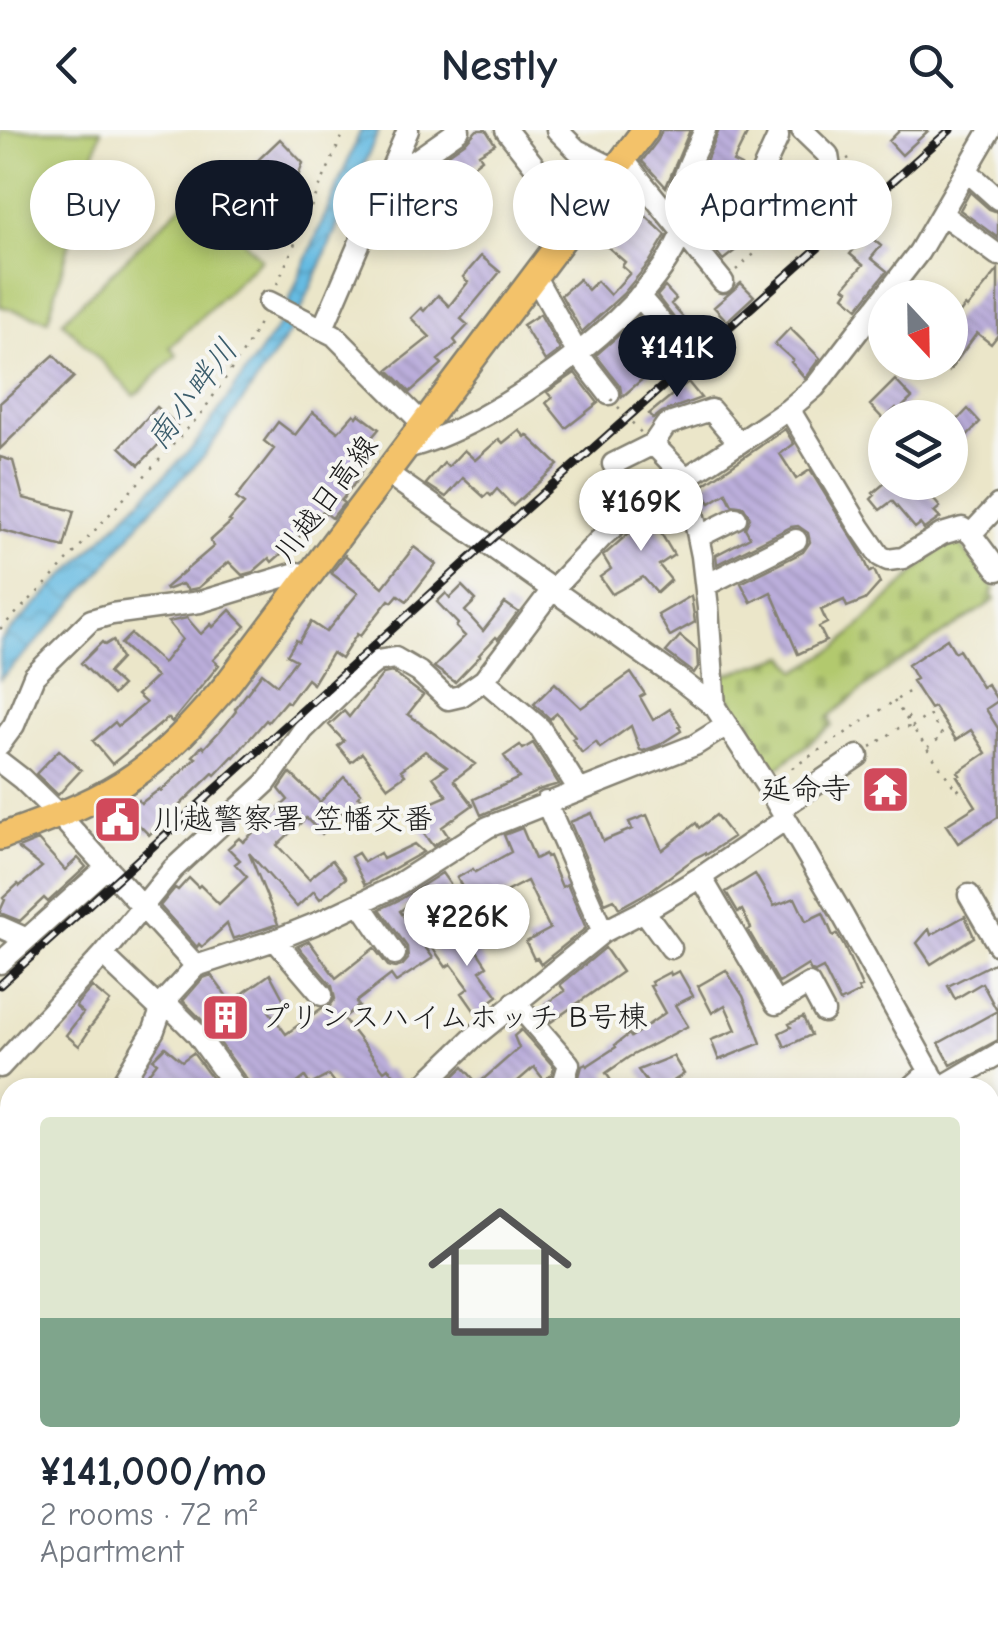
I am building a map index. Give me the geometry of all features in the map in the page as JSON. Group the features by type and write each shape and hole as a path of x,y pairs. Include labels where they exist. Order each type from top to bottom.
{"main road":[{"name":"川越日高線","path":"622,160 645,130"},
{"name":"川越日高線","path":"0,837 104,794 162,755 224,687 555,250"}],"street":[{"path":"323,328 408,130"},
{"path":"416,160 459,130"},
{"path":"506,130 530,160"},
{"path":"557,130 577,150 607,160"},
{"path":"693,160 705,130"},
{"path":"777,130 755,194 768,210 778,212 830,168 828,155 802,130"},
{"path":"0,1067 102,956 173,868 266,783 304,730 376,661 395,658 419,672 448,699 460,696 484,680 552,590 619,522 648,498 686,478 815,388 918,252 990,130"},
{"path":"967,171 998,199"},
{"path":"645,192 665,214"},
{"path":"942,214 998,255"},
{"path":"406,448 461,428 578,354 621,317 664,267 673,250"},
{"path":"696,250 723,282"},
{"path":"535,277 578,354 610,397"},
{"path":"639,296 667,329"},
{"path":"269,302 323,328 424,424"},
{"path":"789,409 880,556 888,560 903,558 954,528 962,528 998,570"},
{"path":"614,464 666,425 711,410 739,442"},
{"path":"648,440 686,478 706,585 714,707"},
{"path":"387,472 714,707 766,785 934,1078"},
{"path":"971,534 998,506"},
{"path":"698,537 736,518"},
{"path":"706,585 796,540"},
{"path":"0,744 14,725 34,676 91,620 200,602 296,573 309,575"},
{"path":"484,680 540,728 580,790"},
{"path":"126,1078 163,1006 196,966 275,940 394,887 488,826 696,745 727,725"},
{"path":"431,1078 515,1002 603,932 701,877 858,756"},
{"path":"0,762 59,815 196,966"},
{"path":"546,802 603,932"},
{"path":"0,963 106,868"},
{"path":"701,877 776,1004 809,984 824,1012"},
{"path":"969,895 991,918 998,945"},
{"path":"360,902 396,954"},
{"path":"644,912 670,948"},
{"path":"0,927 27,939"},
{"path":"275,940 322,995"},
{"path":"102,956 196,1032 229,1078"},
{"path":"515,1002 570,1064 565,1078"},
{"path":"945,1078 998,1054"}],"path":[{"path":"0,628 46,585 201,414 246,348 345,130"},
{"path":"723,282 759,250"},
{"path":"610,397 648,440"},
{"path":"766,785 916,686"},
{"path":"894,701 956,790 963,786"},
{"path":"906,719 915,713"},
{"path":"858,756 899,728 912,728 929,716 943,736"},
{"path":"926,747 950,732"}],"green space":[{"path":"0,130 101,130 93,160 30,160 30,250 68,250 48,320 0,306"},
{"path":"175,211 175,250 252,250 261,259 170,347 177,355 135,396 62,321 135,250 155,250 155,231"},
{"path":"952,540 995,589 991,593 995,600 885,671 829,717 832,725 770,774 721,689 721,676 786,656 797,671 838,647"}],"water":[{"path":"361,130 379,130 366,160 348,160"},
{"path":"333,197 333,236 295,324 256,382 203,457 0,679 0,641 193,447 279,325"}],"building":[{"path":"477,130 486,130 495,144 479,154 481,160 440,160"},
{"path":"662,130 690,130 677,160 665,160 665,186 643,160"},
{"path":"719,130 749,130 734,160 706,160"},
{"path":"900,130 929,130 902,155 889,141"},
{"path":"280,139 300,160 258,160"},
{"path":"970,192 998,212 998,238 960,210"},
{"path":"645,215 665,237 623,294 582,332 561,295 579,279 588,290 597,281 610,295 630,273 622,266 625,262 611,250 645,250"},
{"path":"715,250 736,250 723,260"},
{"path":"853,250 878,250 871,258 887,271 880,280 868,280 868,295 858,308 844,296 848,290 844,287 863,265 850,254"},
{"path":"481,256 500,272 461,319 468,325 454,340 457,344 438,360 442,364 410,392 388,370 430,337 411,318 421,308 424,311 438,295 449,306 468,282 463,277"},
{"path":"998,270 998,335 991,344 977,333 968,345 968,307"},
{"path":"741,283 754,296 727,321 714,307"},
{"path":"665,287 676,299 671,304 696,332 622,397 620,386 596,355 639,317 662,342 677,339 680,326 657,296"},
{"path":"540,314 560,350 545,361 523,325"},
{"path":"790,328 820,358 805,378 775,344"},
{"path":"54,355 74,377 0,449 0,403"},
{"path":"575,373 598,403 566,428 546,403 552,398 547,392"},
{"path":"895,380 912,398 910,400 875,400"},
{"path":"688,382 701,398 653,419 649,414"},
{"path":"157,407 177,425 139,465 120,447"},
{"path":"968,409 980,422 968,434"},
{"path":"313,412 338,432 354,414 379,429 356,456 366,464 332,518 323,511 318,513 297,540 272,562 269,558 253,572 242,575 229,562 198,588 188,590 182,584 166,590 214,546 210,541 244,504 236,498 274,449 264,441 278,422 295,435"},
{"path":"785,429 794,444 780,454 796,479 810,470 880,583 865,600 847,607 844,600 821,610 827,623 819,627 826,641 798,654 771,592 751,602 741,583 803,552 810,542 808,533 798,526 791,527 717,564 716,555 750,537 745,528 750,518 744,507 732,505 726,493 710,503 702,486"},
{"path":"519,430 558,465 513,506 497,489 484,497 463,478 446,497 426,484 444,463 448,467 464,450 475,460 499,439 503,443"},
{"path":"0,457 13,461 23,498 74,511 64,547 0,530"},
{"path":"872,500 934,500 940,507 934,512 940,518 924,529 920,524 915,528 892,501 880,510"},
{"path":"677,501 680,516 656,525 674,555 659,565 671,580 657,593 643,577 612,594 600,577 611,569 603,556 656,509"},
{"path":"414,547 436,564 407,601 398,595 392,602 389,600 360,636 357,634 341,659 332,653 313,684 307,679 289,703 286,701 234,757 149,835 129,815 129,809 138,800 141,803 161,791 196,758 193,756 226,724 262,673 277,685 296,660 287,655 311,622 326,632 358,593 331,573 345,555 383,587"},
{"path":"462,586 476,600 465,611 483,631 505,603 518,612 498,639 455,682 434,667 465,636 437,602 446,593 450,598"},
{"path":"691,596 695,622 670,636 658,615"},
{"path":"230,610 246,626 213,660 219,665 172,722 168,718 112,764 93,741 146,703 137,695 156,677 121,644 131,634 163,663 182,639 168,622 187,618 201,634"},
{"path":"680,636 697,650 698,667 694,673 666,652"},
{"path":"947,639 955,652 959,650 982,687 987,684 998,701 986,709 998,728 998,817 958,843 946,825 976,806 958,772 986,753 971,730 956,740 912,681 916,679 908,665"},
{"path":"113,640 121,659 108,673 122,686 113,695 81,663 102,642 105,645"},
{"path":"392,672 423,695 408,714 475,764 454,780 473,805 442,827 448,836 433,846 408,813 447,796 433,777 447,767 425,751 401,770 405,775 388,787 362,753 351,762 338,746 344,741 329,725 344,711 349,717 383,674"},
{"path":"631,673 645,694 640,697 653,720 670,709 681,726 681,731 643,751 631,726 600,748 596,742 582,753 557,713 550,719 534,704 555,683 581,708"},
{"path":"533,743 559,784 481,815 474,799 519,778 504,756 520,745 523,749"},
{"path":"59,750 81,770 58,795 36,774"},
{"path":"290,773 320,802 344,777 361,793 358,796 362,799 349,813 345,809 322,834 306,818 277,845 309,879 332,860 346,878 320,899 314,891 297,907 249,853 278,924 233,939 227,924 202,947 197,947 160,906 189,878 219,904 247,877 235,864 240,860 228,848 239,838 243,842 288,800 279,789"},
{"path":"592,813 603,841 632,829 629,822 647,815 662,850 696,823 699,828 716,815 733,837 619,908 614,899 605,903 570,822"},
{"path":"522,828 535,859 549,856 562,887 567,884 586,928 541,964 526,942 550,929 527,881 474,908 457,878 511,852 504,835"},
{"path":"38,840 65,870 78,858 86,867 48,902 44,898 20,921 0,911 3,898 42,867 18,848"},
{"path":"414,844 423,852 365,885 351,857 358,853 364,862 380,853 383,859"},
{"path":"442,873 452,887 438,897 432,888 400,911 433,958 396,982 391,975 356,1002 359,1006 343,1018 384,1071 388,1068 397,1078 246,1078 207,1025 183,1001 203,978 211,975 231,1002 270,974 285,1002 269,1011 286,1034 335,999 332,986 298,946 309,941 336,978 374,948 388,966 402,966 408,959 407,947 380,909"},
{"path":"755,874 774,906 795,898 806,921 823,913 833,936 837,934 844,946 862,987 858,988 860,992 840,1002 823,968 815,972 808,965 779,983 748,930 751,928 742,910 738,912 726,892"},
{"path":"965,916 974,937 931,964 917,943 929,929 931,935"},
{"path":"461,927 487,966 480,971 498,996 478,1016 462,993 469,988 451,964 446,967 432,947"},
{"path":"605,948 622,972 551,1022 542,1010 544,1005 565,991 560,985"},
{"path":"998,961 998,1040 951,1065 939,1043 997,1011 982,983 955,999 948,986"},
{"path":"726,970 743,996 761,1043 719,1060 711,1040 736,1030 725,1005 712,1013 698,986"},
{"path":"679,971 693,996 675,1005 688,1026 629,1057 606,1073 609,1078 579,1078 582,1066 665,1013 650,986 670,972 671,975"},
{"path":"92,987 110,1002 79,1046 66,1035 83,1013 77,1004"},
{"path":"803,1017 811,1035 785,1047 779,1033"},
{"path":"521,1030 554,1067 552,1074 542,1078 534,1067 521,1078 485,1078 519,1048 514,1036"},
{"path":"165,1047 182,1061 193,1053 212,1078 145,1078 157,1062 153,1059"},
{"path":"673,1056 684,1074 678,1078 644,1078 638,1070"},
{"path":"463,1067 473,1078 451,1078"}],"railway":[{"path":"0,985 950,130"}],"place":[{"name":"延命寺","path":"886,789"},
{"name":"川越警察署 笠幡交番","path":"118,819"},
{"name":"プリンスハイムホッチ B号棟","path":"225,1017"}],"water label":[{"name":"南小畔川","path":"192,394"}]}
